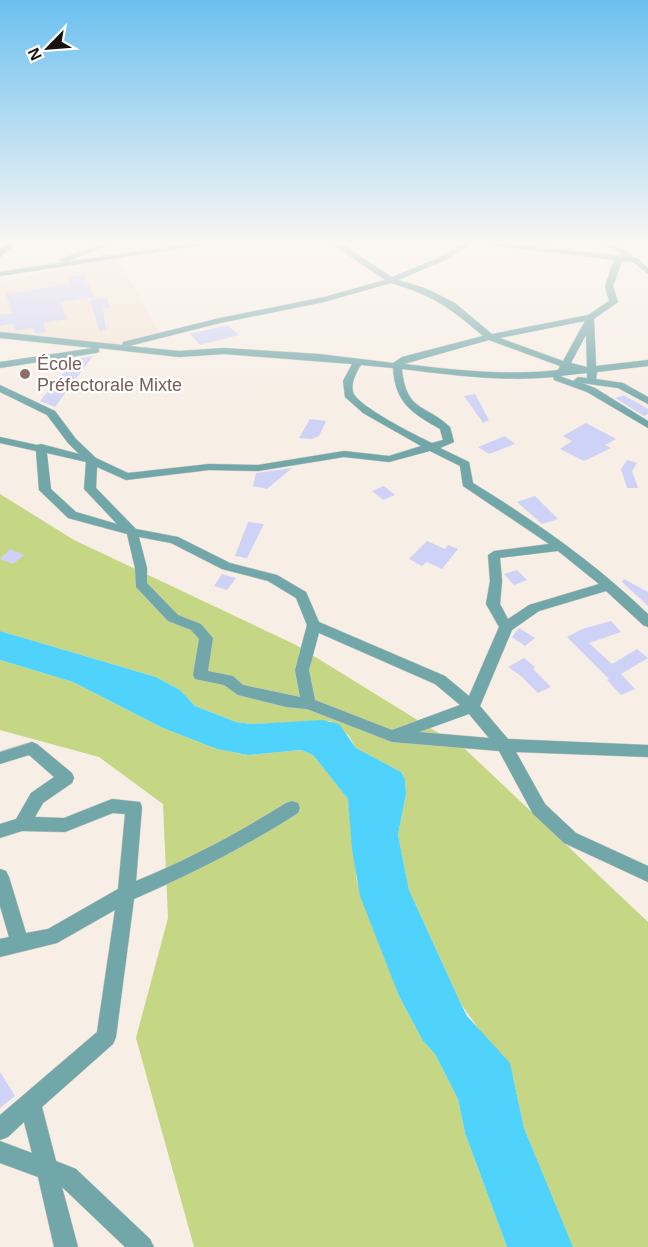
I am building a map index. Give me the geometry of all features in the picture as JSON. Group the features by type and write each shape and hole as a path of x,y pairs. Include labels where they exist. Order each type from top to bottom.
{"street":[{"path":"0,365 115,347 231,318 314,302"},
{"path":"446,302 490,337 562,374 648,425"},
{"path":"397,364 405,359 490,337 591,317 614,302"},
{"path":"591,317 589,371 596,393"},
{"path":"562,374 591,317"},
{"path":"0,335 179,354 224,351 397,364 478,375 534,376 648,363"},
{"path":"358,361 348,377 349,396 354,403 429,447 465,464 467,484 504,506 558,547 648,622"},
{"path":"0,440 41,447 92,460 126,477 209,467 258,468 344,454 389,459 449,442 445,427 409,407 398,384 397,364"},
{"path":"562,374 592,382 620,385 648,401"},
{"path":"0,388 51,412 72,441 92,460"},
{"path":"41,447 45,490 63,509 82,518 132,532 174,540 226,566 272,578 301,595 314,626 302,670 308,702"},
{"path":"92,460 90,489 132,532 141,568 141,584 173,618 196,627 206,638 200,675 228,680 238,689 285,702 308,702 392,736 504,745 648,752"},
{"path":"506,627 493,604 496,581 494,555 558,547"},
{"path":"392,736 472,707 506,627 534,608 607,586"},
{"path":"314,626 440,680 472,707 504,745 539,809 559,828 570,838 648,874"},
{"path":"0,758 32,748 66,778 37,798 22,824"},
{"path":"0,831 22,824 65,825 112,806 134,807 126,894 106,1037 0,1129"},
{"path":"0,948 51,937 126,894 191,866 292,808"},
{"path":"0,877 20,942"},
{"path":"30,1102 66,1247"},
{"path":"0,1152 68,1177 142,1247"}],"shaded area":[{"path":"0,302 142,302 162,337 113,345 0,332"}],"green space":[{"path":"0,494 74,540 296,645 466,750 648,922 648,1247 573,1247 524,1128 513,1077 461,1004 409,890 398,835 406,794 405,779 401,772 356,748 349,736 330,721 252,724 236,722 195,706 180,690 156,677 0,631"},
{"path":"0,660 73,682 163,728 217,749 248,755 301,750 313,755 348,799 357,882 399,996 423,1041 435,1054 458,1099 465,1133 507,1247 194,1247 136,1038 168,918 163,804 99,757 0,730"}],"water":[{"path":"0,631 156,677 180,690 195,706 236,722 252,724 322,720 339,724 356,748 401,772 405,779 406,794 398,835 409,890 467,1016 510,1063 524,1128 573,1247 507,1247 465,1133 458,1099 435,1054 423,1041 399,996 360,896 352,849 348,799 313,755 301,750 248,755 217,749 163,728 73,682 0,660"}],"building":[{"path":"9,302 60,302 67,319 43,323 46,332 35,333 33,328 15,331 12,324 0,326 0,315 12,313"},
{"path":"91,302 108,302 110,307 103,308 106,330 100,332"},
{"path":"227,325 239,335 200,345 190,334"},
{"path":"93,356 55,407 40,401 75,359"},
{"path":"475,394 489,420 483,423 464,396"},
{"path":"624,395 648,409 648,414 644,416 615,398"},
{"path":"310,419 326,421 319,436 312,439 299,438"},
{"path":"586,423 616,439 605,445 611,448 584,461 560,449 572,441 563,436"},
{"path":"505,436 515,444 489,454 478,447"},
{"path":"627,460 637,463 632,471 638,488 627,488 621,469"},
{"path":"292,468 267,489 253,486 256,473"},
{"path":"384,486 395,495 383,500 372,491"},
{"path":"535,496 558,519 542,524 517,502"},
{"path":"248,522 264,524 247,558 235,556"},
{"path":"427,541 445,549 448,545 458,549 442,569 427,562 422,566 409,559"},
{"path":"10,549 24,555 13,564 0,559"},
{"path":"517,570 527,580 514,585 504,574"},
{"path":"222,574 236,578 227,590 214,586"},
{"path":"624,579 648,592 648,606 622,582"},
{"path":"611,621 621,632 589,643 612,664 637,649 648,658 621,674 635,689 621,695 607,680 609,679 567,637 582,629"},
{"path":"519,628 535,638 525,646 512,637"},
{"path":"524,658 535,667 533,669 551,687 538,693 508,667"},
{"path":"0,1072 15,1096 0,1108"}],"place":[{"name":"École Préfectorale Mixte","path":"25,374"}]}
